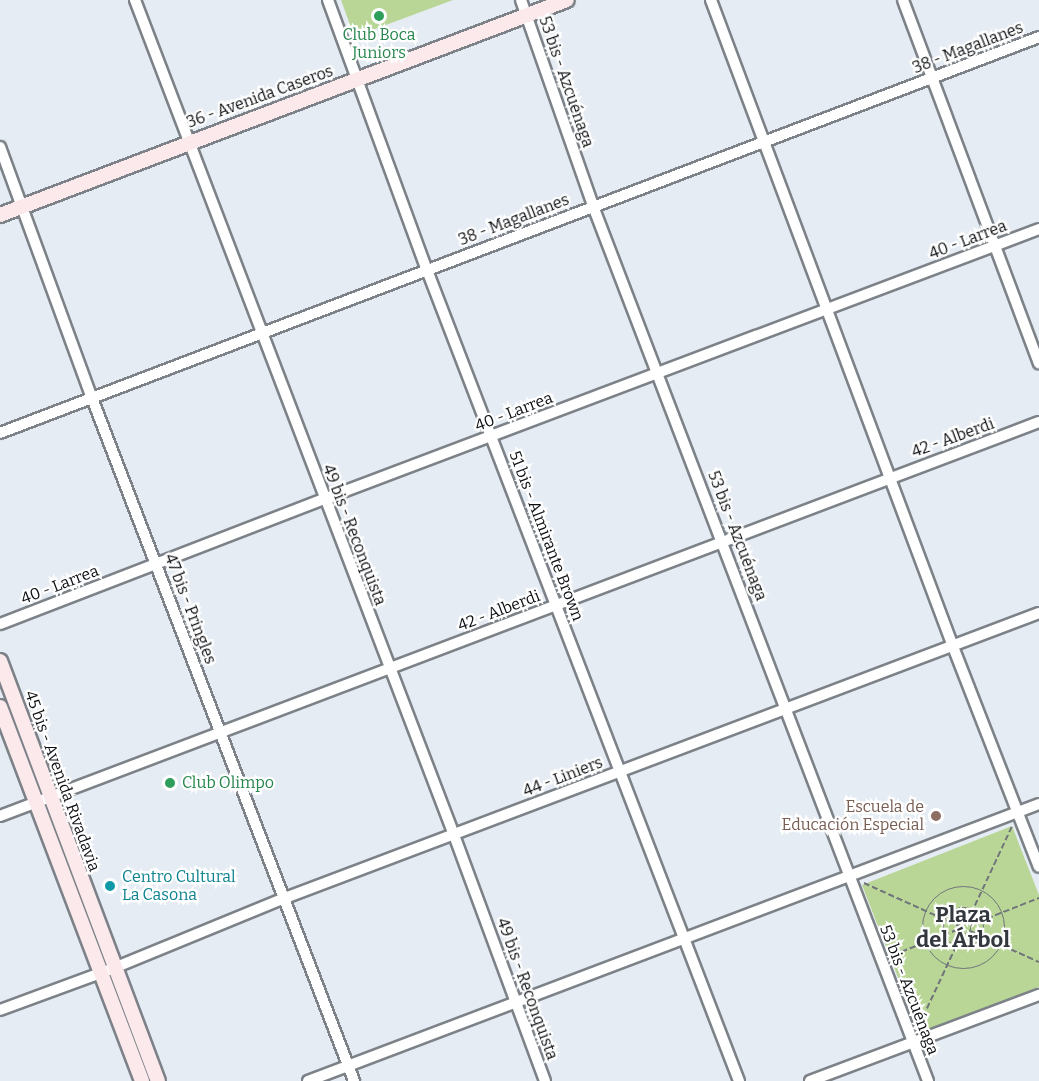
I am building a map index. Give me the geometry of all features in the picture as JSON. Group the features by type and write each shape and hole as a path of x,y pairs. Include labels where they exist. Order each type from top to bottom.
{"main road":[{"name":"36 - Avenida Caseros","path":"0,215 187,142 567,0"},
{"name":"45 bis - Avenida Rivadavia","path":"0,661 158,1081"},
{"name":"45 bis - Avenida Rivadavia","path":"0,707 142,1081"}],"street":[{"name":"49 bis - Reconquista","path":"135,0 187,142 454,835 545,1081"},
{"name":"51 bis - Almirante Brown","path":"328,0 427,270 739,1081"},
{"name":"53 bis - Azcuénaga","path":"521,0 593,206 723,540 928,1081"},
{"path":"711,0 952,644 1039,867"},
{"path":"903,0 1039,363"},
{"name":"38 - Magallanes","path":"0,433 1039,37"},
{"name":"47 bis - Pringles","path":"0,147 92,398 354,1081"},
{"name":"40 - Larrea","path":"0,624 1039,229"},
{"name":"42 - Alberdi","path":"0,816 1039,422"},
{"name":"44 - Liniers","path":"0,1010 114,968 285,898 1039,613"},
{"path":"308,1081 1039,804"},
{"path":"810,1081 1039,994"}],"path":[{"path":"959,926 967,922 1018,811"},
{"path":"849,875 959,926"},
{"path":"962,887 981,892 998,905 1005,929 1001,944 986,962 974,968 961,969 947,965 937,959 926,942 923,921 927,911 937,897 949,890 962,887"},
{"path":"970,925 1039,898"},
{"path":"957,910 973,910 982,920 982,936 969,948 956,946 945,934 946,920 957,910"},
{"path":"967,922 970,930"},
{"path":"959,926 962,933"},
{"path":"881,959 959,929"},
{"path":"913,1041 962,933 970,930 1039,962"}],"green space":[{"name":"Club Boca Juniors","path":"341,0 453,0 359,35 353,33"},
{"path":"1012,826 1039,895 1039,987 920,1034 862,885"}],"place":[{"name":"Club Boca Juniors","path":"379,16"},
{"name":"Club Olimpo","path":"170,783"},
{"name":"Escuela de Educación Especial","path":"936,816"},
{"name":"Centro Cultural La Casona","path":"110,886"}],"district":[{"name":"Plaza del Árbol","path":"963,926"}]}
